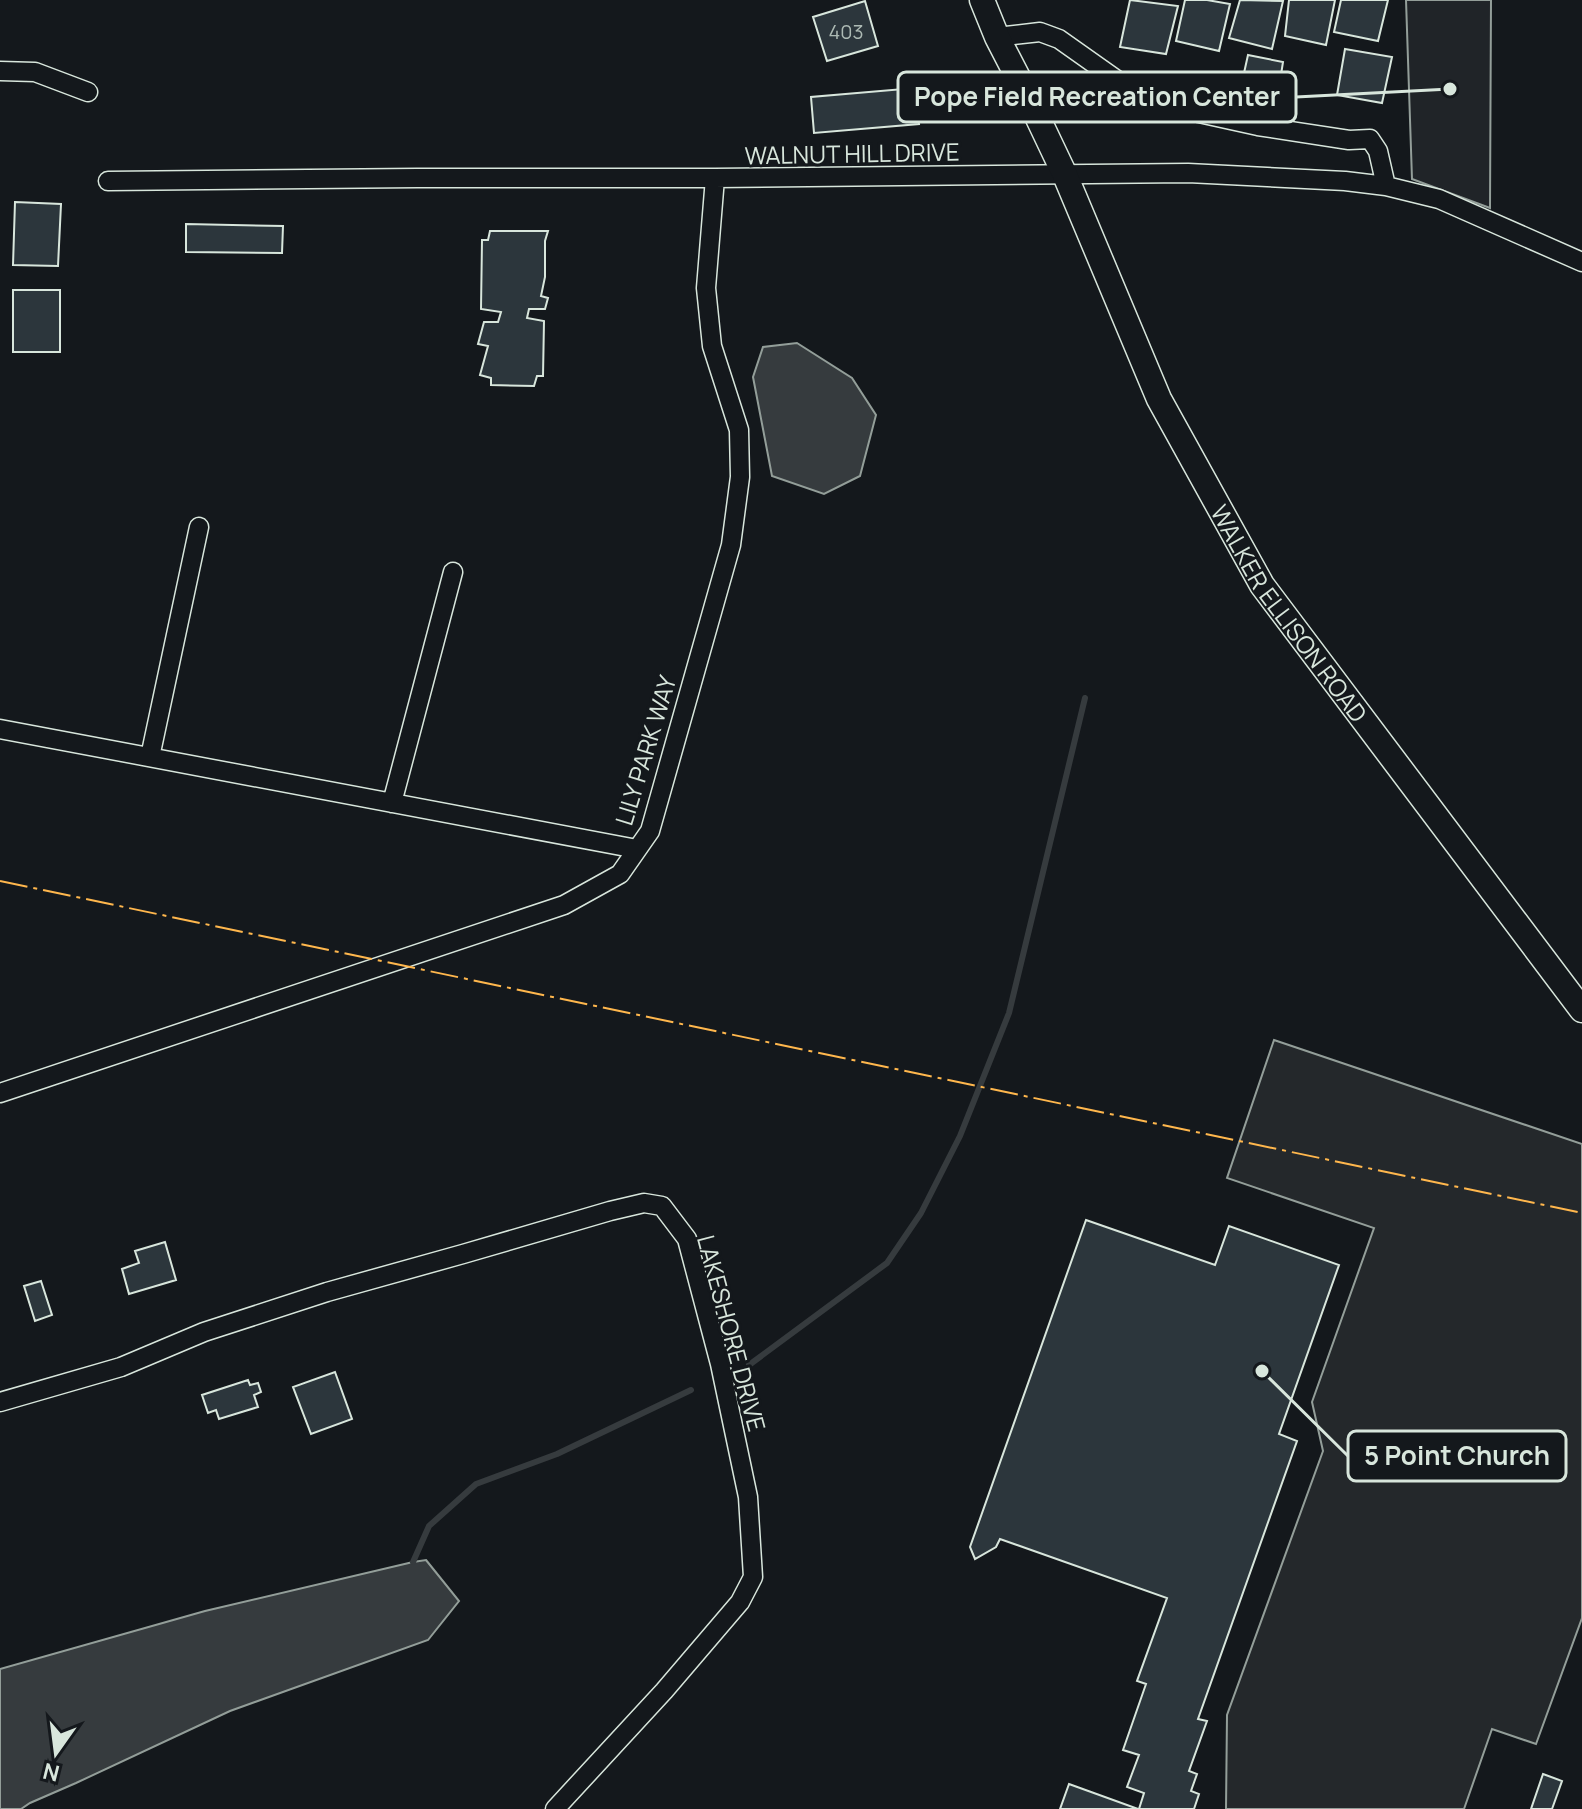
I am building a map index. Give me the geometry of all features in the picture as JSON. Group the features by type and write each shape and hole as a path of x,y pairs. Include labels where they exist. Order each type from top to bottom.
{"street":[{"name":"WALKER ELLISON ROAD","path":"982,0 1065,175 1159,399 1262,585 1582,1010"},
{"path":"997,37 1040,32 1059,39 1134,92 1199,113 1334,138 1370,139 1378,151 1386,186"},
{"path":"0,71 35,72 88,92"},
{"name":"WALNUT HILL DRIVE","path":"108,181 1188,173 1345,181 1386,186 1439,199 1582,262"},
{"name":"LILY PARK WAY","path":"0,1093 564,905 620,874 650,831 731,545 740,477 739,430 712,346 706,288 715,178"},
{"path":"150,757 199,527"},
{"path":"392,803 453,572"},
{"path":"0,729 637,849"},
{"name":"LAKESHORE DRIVE","path":"0,1402 121,1367 204,1332 327,1292 610,1211 644,1203 662,1206 687,1239 720,1364 748,1497 753,1577 740,1602 664,1691 555,1809"}],"shaded area":[{"path":"1406,0 1491,0 1490,208 1412,179"},
{"path":"797,343 852,378 876,415 860,476 824,494 772,476 753,377 763,347"},
{"path":"1274,1040 1582,1144 1582,1618 1536,1744 1492,1729 1464,1809 1226,1809 1227,1715 1323,1451 1312,1402 1374,1228 1227,1178"},
{"path":"426,1560 459,1601 428,1640 230,1711 21,1809 0,1809 0,1669 205,1611"}],"building":[{"path":"1130,0 1178,6 1166,54 1120,47"},
{"path":"1185,0 1230,4 1219,51 1176,41"},
{"path":"1240,0 1283,1 1272,49 1229,38"},
{"path":"1289,0 1335,0 1326,45 1285,36"},
{"path":"1341,0 1388,0 1378,41 1334,32"},
{"path":"865,1 878,46 827,61 813,17"},
{"path":"1345,49 1392,57 1382,103 1337,95"},
{"path":"1248,55 1283,62 1277,100 1240,91"},
{"path":"915,88 919,124 814,133 811,97"},
{"path":"15,202 61,204 58,266 13,265"},
{"path":"186,224 283,226 282,253 186,252"},
{"path":"490,231 548,231 541,296 548,298 545,309 529,309 527,318 544,321 543,376 537,376 534,386 491,385 491,378 480,375 488,346 478,344 484,322 498,322 501,312 481,309 482,240 488,240"},
{"path":"13,290 60,290 60,352 13,352"},
{"path":"1086,1220 1215,1265 1229,1226 1339,1265 1279,1434 1297,1441 1198,1719 1207,1721 1189,1771 1197,1774 1191,1791 1199,1794 1194,1809 1139,1809 1144,1793 1127,1787 1139,1755 1123,1750 1146,1684 1137,1681 1167,1598 1000,1539 996,1547 975,1559 970,1547"},
{"path":"165,1242 176,1280 129,1294 122,1269 139,1263 135,1251"},
{"path":"41,1281 52,1315 35,1321 24,1286"},
{"path":"335,1372 352,1419 311,1434 293,1387"},
{"path":"248,1380 250,1385 258,1383 261,1392 254,1395 258,1407 219,1419 216,1410 208,1413 202,1395"},
{"path":"1543,1774 1562,1781 1552,1809 1531,1809"},
{"path":"1069,1784 1138,1809 1060,1809"}],"waterway":[{"path":"749,1365 887,1263 921,1213 960,1136 1009,1013 1085,698"},
{"path":"413,1562 429,1526 476,1484 557,1454 691,1390"}],"power":[{"path":"0,881 1582,1213"}],"place":[{"name":"Pope Field Recreation Center","path":"1450,89"},
{"name":"5 Point Church","path":"1262,1371"}]}
